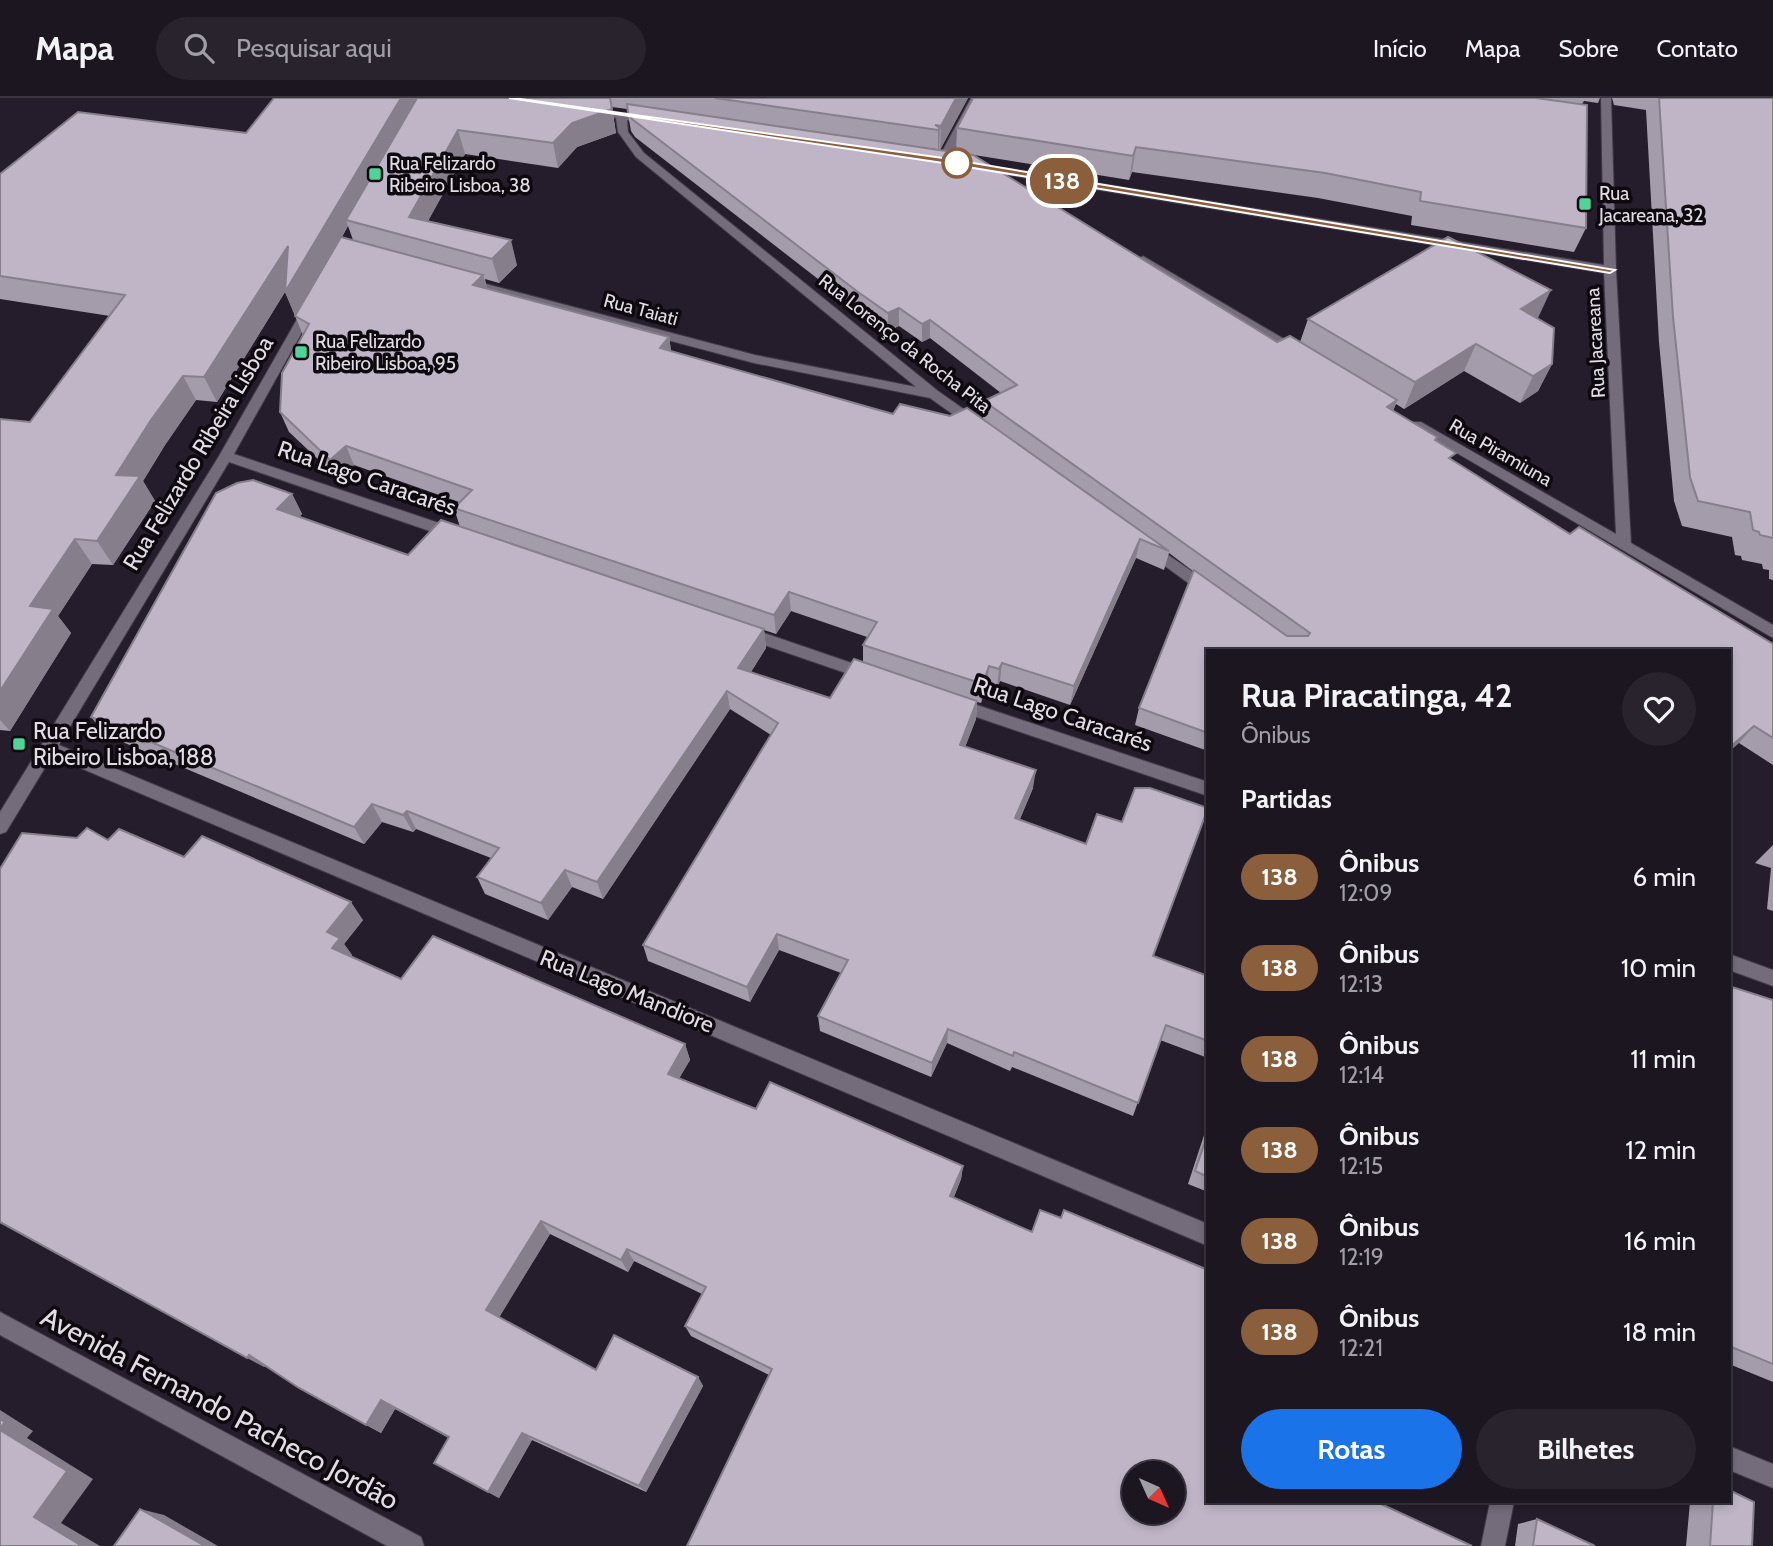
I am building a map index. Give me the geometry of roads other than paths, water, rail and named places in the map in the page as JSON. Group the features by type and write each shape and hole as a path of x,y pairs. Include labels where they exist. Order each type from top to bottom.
{"street":[{"path":"943,161 976,98"},
{"name":"Rua Jacareana","path":"1606,98 1600,127 1624,545"},
{"path":"580,109 661,121"},
{"name":"Rua Lorenço da Rocha Pita","path":"621,116 623,132 640,155 933,394 988,432"},
{"path":"930,159 957,163"},
{"path":"970,166 1610,270"},
{"path":"996,171 1031,192"},
{"path":"1136,256 1312,362"},
{"name":"Rua Taiati","path":"450,278 754,359 933,394"},
{"name":"Rua Felizardo Ribeira Lisboa","path":"0,827 226,456 317,294"},
{"name":"Rua Piramiuna","path":"1405,418 1773,632"},
{"name":"Rua Lago Caracarés","path":"226,456 475,541"},
{"path":"1134,536 1224,602"},
{"path":"723,625 880,678"},
{"name":"Rua Lago Caracarés","path":"946,701 1206,788"},
{"name":"Rua Lago Mandiore","path":"47,747 1206,1234"},
{"path":"1731,962 1773,978"},
{"name":"Avenida Fernando Pacheco Jordão","path":"0,1323 412,1546"},
{"path":"1731,1459 1773,1476"},
{"path":"1493,1546 1502,1503"}],"place":[{"name":"Rua Felizardo Ribeiro Lisboa, 38","path":"375,174"},
{"name":"Rua Jacareana, 32","path":"1585,204"},
{"name":"Rua Felizardo Ribeiro Lisboa, 95","path":"301,352"},
{"name":"Rua Felizardo Ribeiro Lisboa, 188","path":"19,744"}]}
